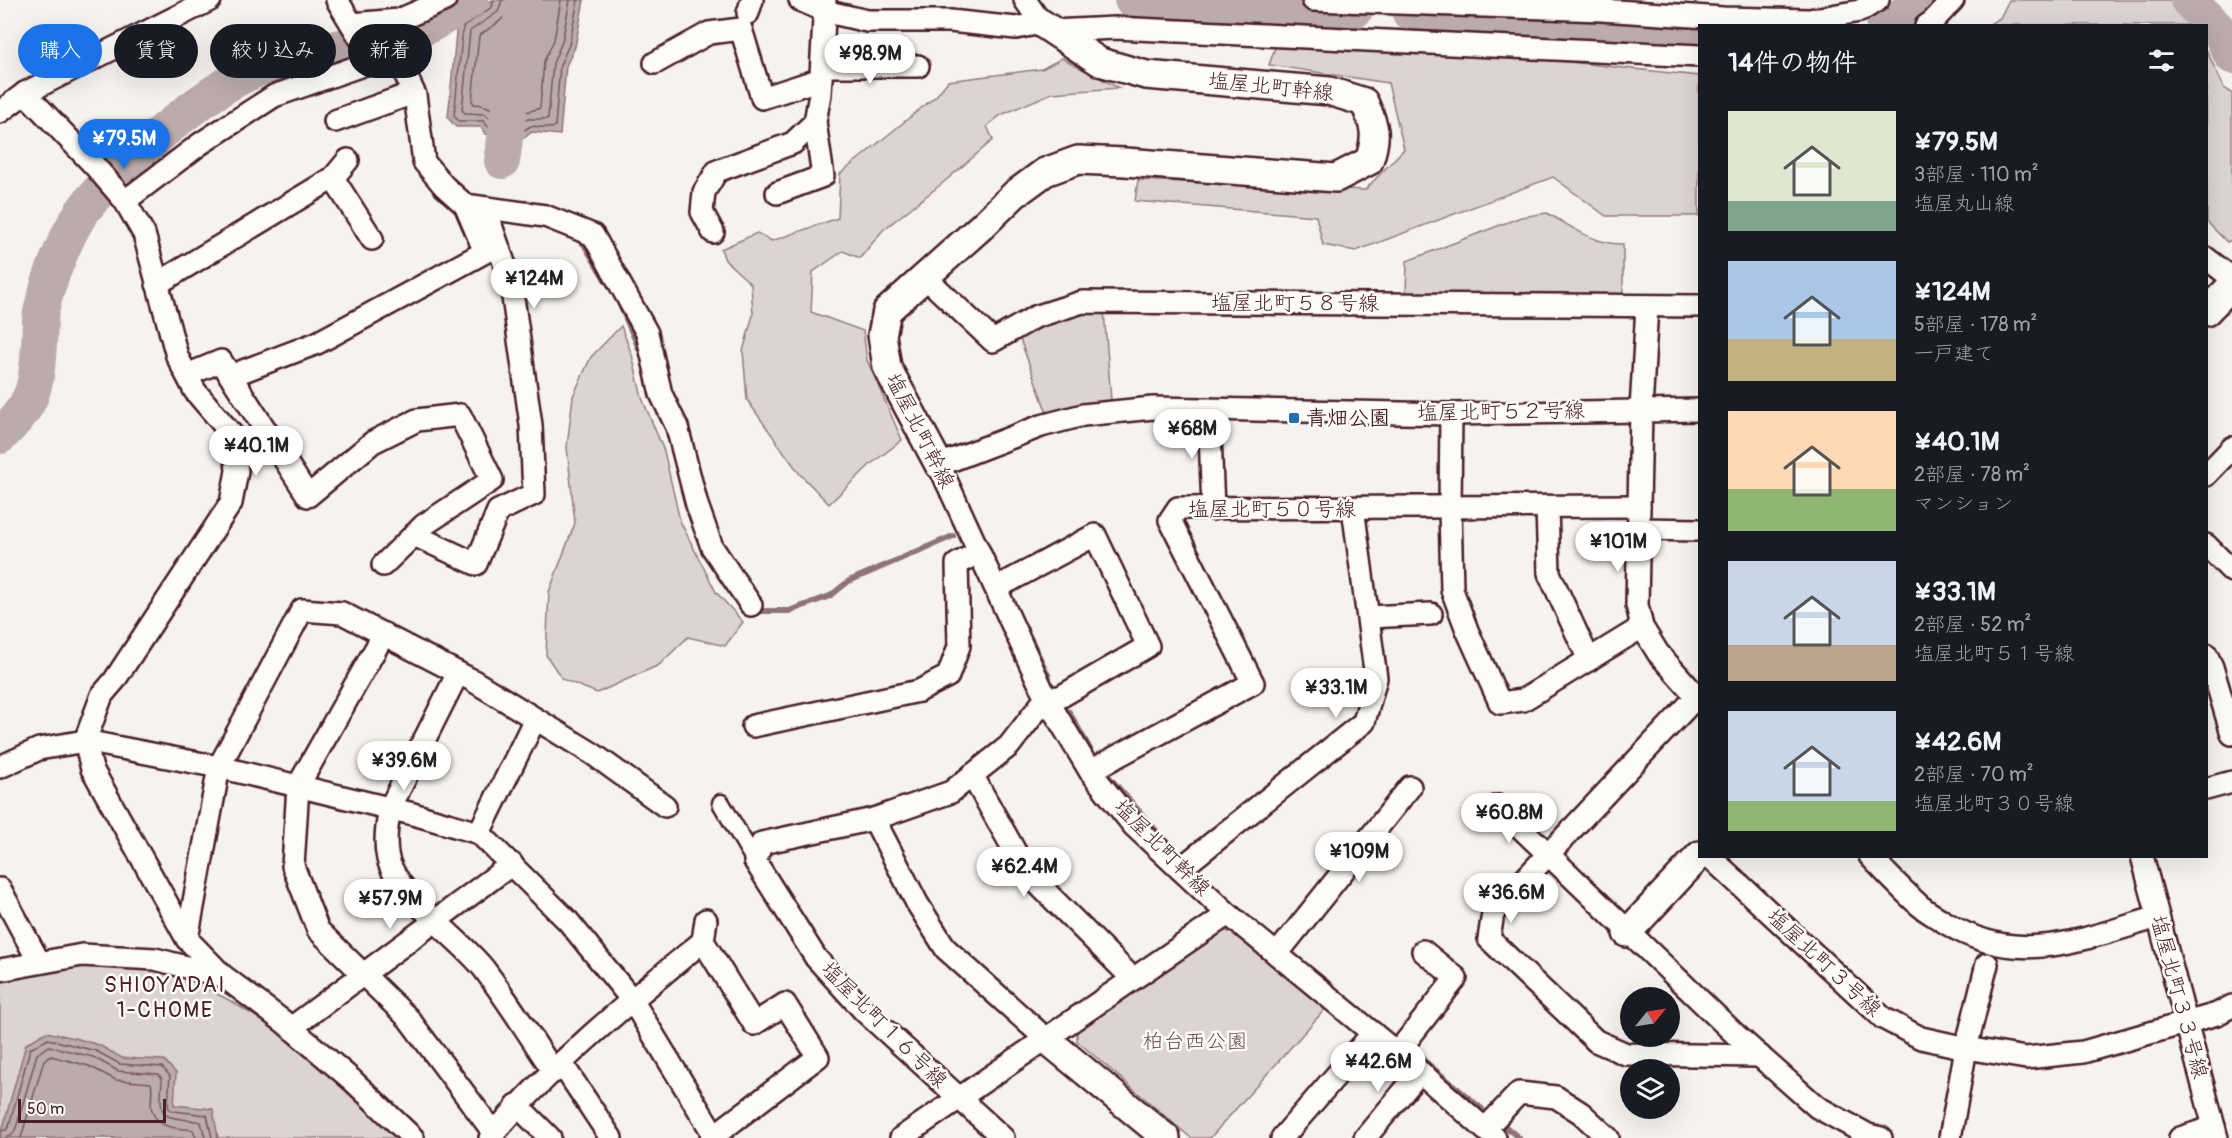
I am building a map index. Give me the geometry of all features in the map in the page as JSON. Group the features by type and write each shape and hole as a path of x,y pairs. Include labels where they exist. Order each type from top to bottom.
{"street":[{"path":"0,112 25,93 172,10 210,0"},
{"path":"337,0 352,24 399,20 445,0"},
{"path":"800,0 825,4 867,21 950,21 1016,28 1115,28 1698,56"},
{"name":"塩屋北町幹線","path":"901,1138 1228,914 1133,825 1090,771 1046,698 939,465 887,367 882,335 887,311 1015,194 1045,172 1078,160 1336,178 1369,161 1374,147 1375,128 1364,102 1329,91 1146,75 1100,62 1046,27 1025,0"},
{"path":"1314,0 1809,20 1860,11 1878,0"},
{"path":"1929,24 1953,0"},
{"path":"777,193 823,176 815,122 825,4"},
{"path":"655,63 709,33 741,29 762,98 821,72 918,66"},
{"path":"125,201 200,144 274,96 348,64"},
{"path":"394,78 393,81 402,97 405,121"},
{"path":"407,78 415,94 424,162 444,186 475,206 545,216 593,235 647,333 661,394 677,428 697,505 712,547 751,604"},
{"path":"25,93 125,201 144,234 177,356 195,391 234,437 237,471 231,503 102,696 85,741 92,769 187,939 223,976 291,1028 352,1080 413,1138"},
{"path":"335,121 402,97"},
{"path":"713,232 702,212 704,192 717,171 793,143 815,122"},
{"path":"157,284 333,178 348,160"},
{"path":"333,178 372,239"},
{"path":"230,376 317,343 485,252 475,206"},
{"path":"414,535 476,564 498,511 534,494 531,425 511,283 475,206"},
{"path":"2208,260 2232,278"},
{"name":"塩屋北町５８号線","path":"925,278 993,341 1035,317 1082,302 1698,306"},
{"path":"2208,310 2232,285"},
{"path":"1647,306 1641,410 1637,605 1642,627 1658,653 1698,697 1493,912 1489,939 1596,1041 1626,1054 1760,1056"},
{"path":"187,375 221,361 309,496 373,442 417,420 460,415 492,480 424,525 383,565"},
{"name":"塩屋北町５２号線","path":"939,465 1041,426 1083,415 1153,408 1451,414 1641,410"},
{"path":"1209,409 1213,509"},
{"path":"1641,410 1698,410"},
{"path":"1451,414 1452,590 1467,630 1500,703 1523,700 1642,627"},
{"path":"2208,473 2232,448"},
{"name":"塩屋北町５０号線","path":"1090,771 1253,683 1170,520 1178,508 1639,506"},
{"path":"1547,507 1549,573 1589,660"},
{"path":"1180,869 1364,722 1377,678 1353,508"},
{"path":"1639,529 1698,530"},
{"path":"755,861 762,843 874,819 951,792 1009,746 1046,698 1060,697 1148,646 1095,535 996,588"},
{"path":"2208,547 2232,571"},
{"path":"753,726 919,691 948,676 959,646 957,564 979,552"},
{"path":"187,939 219,767 302,610 342,613 458,673 593,754 665,806"},
{"path":"1368,617 1431,614"},
{"path":"384,634 298,786 293,866 318,930 408,1018 492,1136 517,1105 632,1000 703,941"},
{"path":"2208,658 2232,734"},
{"path":"458,673 390,808 386,830 388,859 400,882 435,921 483,968 611,1138"},
{"path":"479,832 535,719"},
{"path":"0,767 39,749 85,741 219,767 479,832 568,921 632,1000 714,1137 818,1058 785,1004 754,1024 703,941 706,920"},
{"path":"972,775 1027,873 1133,979"},
{"path":"2208,788 2232,782"},
{"path":"1277,954 1410,787"},
{"path":"1493,801 1627,933 1817,1107 1868,1135 1881,1138"},
{"path":"721,803 755,861"},
{"path":"874,819 917,903 946,949 1046,1039 1166,1138"},
{"path":"1627,933 1698,857"},
{"name":"塩屋北町３号線","path":"1710,858 1883,1018 1921,1038 2026,1058 2083,1052 2217,1014 2232,1006"},
{"path":"1872,858 1920,907 1959,931 1990,943 2020,948 2055,945 2158,917"},
{"name":"塩屋北町３３号線","path":"2143,858 2215,1132"},
{"name":"塩屋北町１６号線","path":"755,861 816,958 865,1012 958,1100 1002,1138"},
{"path":"291,1028 512,864"},
{"path":"0,889 39,962"},
{"path":"1228,914 1420,1072 1490,1134 1519,1093 1556,1097 1581,1113 1608,1138"},
{"path":"1397,1053 1456,978 1423,951"},
{"path":"0,970 81,955 155,959 223,976"},
{"path":"1950,1138 1966,1048 1987,964"},
{"path":"1282,1138 1373,1034"},
{"path":"1365,1138 1420,1072"},
{"path":"517,1105 550,1138"},
{"path":"2180,1138 2215,1132"}],"green space":[{"path":"2009,0 2196,0 2200,24 1990,24 2000,18"},
{"path":"1277,42 1550,60 1698,76 1698,216 1606,216 1553,177 1356,251 1323,245 1316,216 1135,201 1138,180 1365,190 1404,149 1388,83 1269,65"},
{"path":"2208,53 2224,88 2232,93 2232,240 2227,242 2208,223"},
{"path":"1062,58 1119,88 1052,93 1001,115 987,126 993,140 883,230 860,258 843,251 813,272 811,312 863,331 867,360 902,440 871,464 829,504 799,473 747,400 743,351 753,315 751,284 725,260 721,249 757,233 772,241 838,218 840,174 936,96 948,81 1042,69"},
{"path":"1547,213 1593,238 1623,244 1623,294 1406,295 1407,261 1521,217"},
{"path":"1104,311 1111,400 1048,416 1020,339 1060,320"},
{"path":"621,326 632,355 642,398 664,451 680,521 716,592 743,622 725,646 688,637 659,665 597,693 562,679 546,655 549,592 575,523 567,447 573,396 591,357"},
{"name":"柏台西公園","path":"1221,931 1233,932 1326,1008 1210,1138 1191,1138 1077,1041 1077,1028"},
{"path":"83,964 168,969 229,1000 279,1031 398,1138 0,1138 0,977"}],"water":[{"path":"492,0 584,0 575,47 566,66 560,135 532,132 524,138 485,134 481,127 456,127 448,118 457,23"},
{"path":"46,1032 99,1045 122,1058 164,1060 176,1073 174,1105 213,1109 218,1138 0,1138 26,1044"}],"waterway":[{"path":"0,436 20,414 31,395 36,373 40,316 58,258 71,230 100,190 143,148 194,107 244,75 302,55 418,31 471,0"},
{"path":"502,161 524,0"},
{"path":"1132,0 1355,10"},
{"path":"1887,24 1921,0"},
{"path":"2188,0 2219,30 2232,56"},
{"path":"1410,13 1655,27 1698,33"},
{"path":"577,239 584,244 606,281"},
{"path":"620,305 641,353"},
{"path":"752,611 789,611 830,596 849,581 953,536"},
{"path":"1026,629 1049,677"},
{"path":"1069,712 1090,749"},
{"path":"1109,777 1166,842"},
{"path":"1410,1049 1482,1109"},
{"path":"1506,1127 1519,1138"}],"place":[{"name":"青畑公園","path":"1294,418"}],"district":[{"name":"SHIOYADAI 1-CHOME","path":"165,998"}]}
